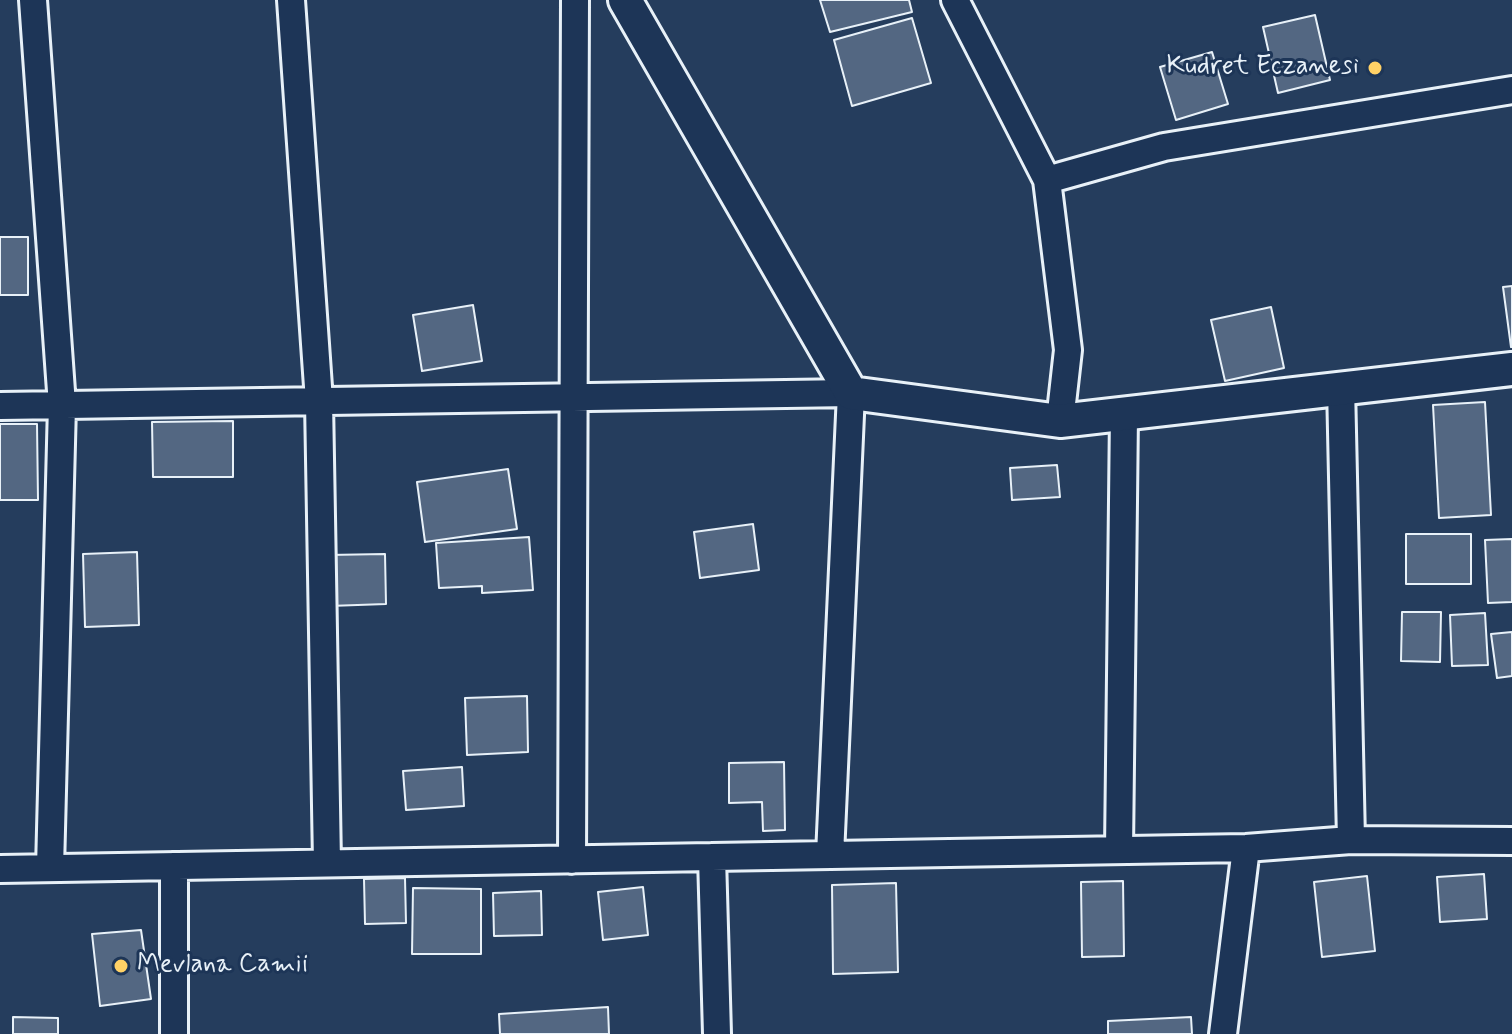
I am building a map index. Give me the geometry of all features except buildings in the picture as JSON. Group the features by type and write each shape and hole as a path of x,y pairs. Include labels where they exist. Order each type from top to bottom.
{"street":[{"path":"33,0 62,405 50,868"},
{"path":"291,0 319,401 327,863"},
{"path":"572,860 575,0"},
{"path":"625,0 851,393 830,855"},
{"path":"955,0 1047,180 1068,350 1060,421"},
{"path":"1047,180 1164,147 1512,90"},
{"path":"0,406 851,393 1060,421 1341,386 1512,369"},
{"path":"1341,386 1351,840"},
{"path":"1119,850 1124,414"},
{"path":"0,869 1246,848 1351,840 1512,841"},
{"path":"1223,1034 1246,848"},
{"path":"712,857 717,1034"},
{"path":"174,866 174,1034"}],"place":[{"name":"Kudret Eczanesi","path":"1375,68"},
{"name":"Mevlana Camii","path":"121,966"}]}
